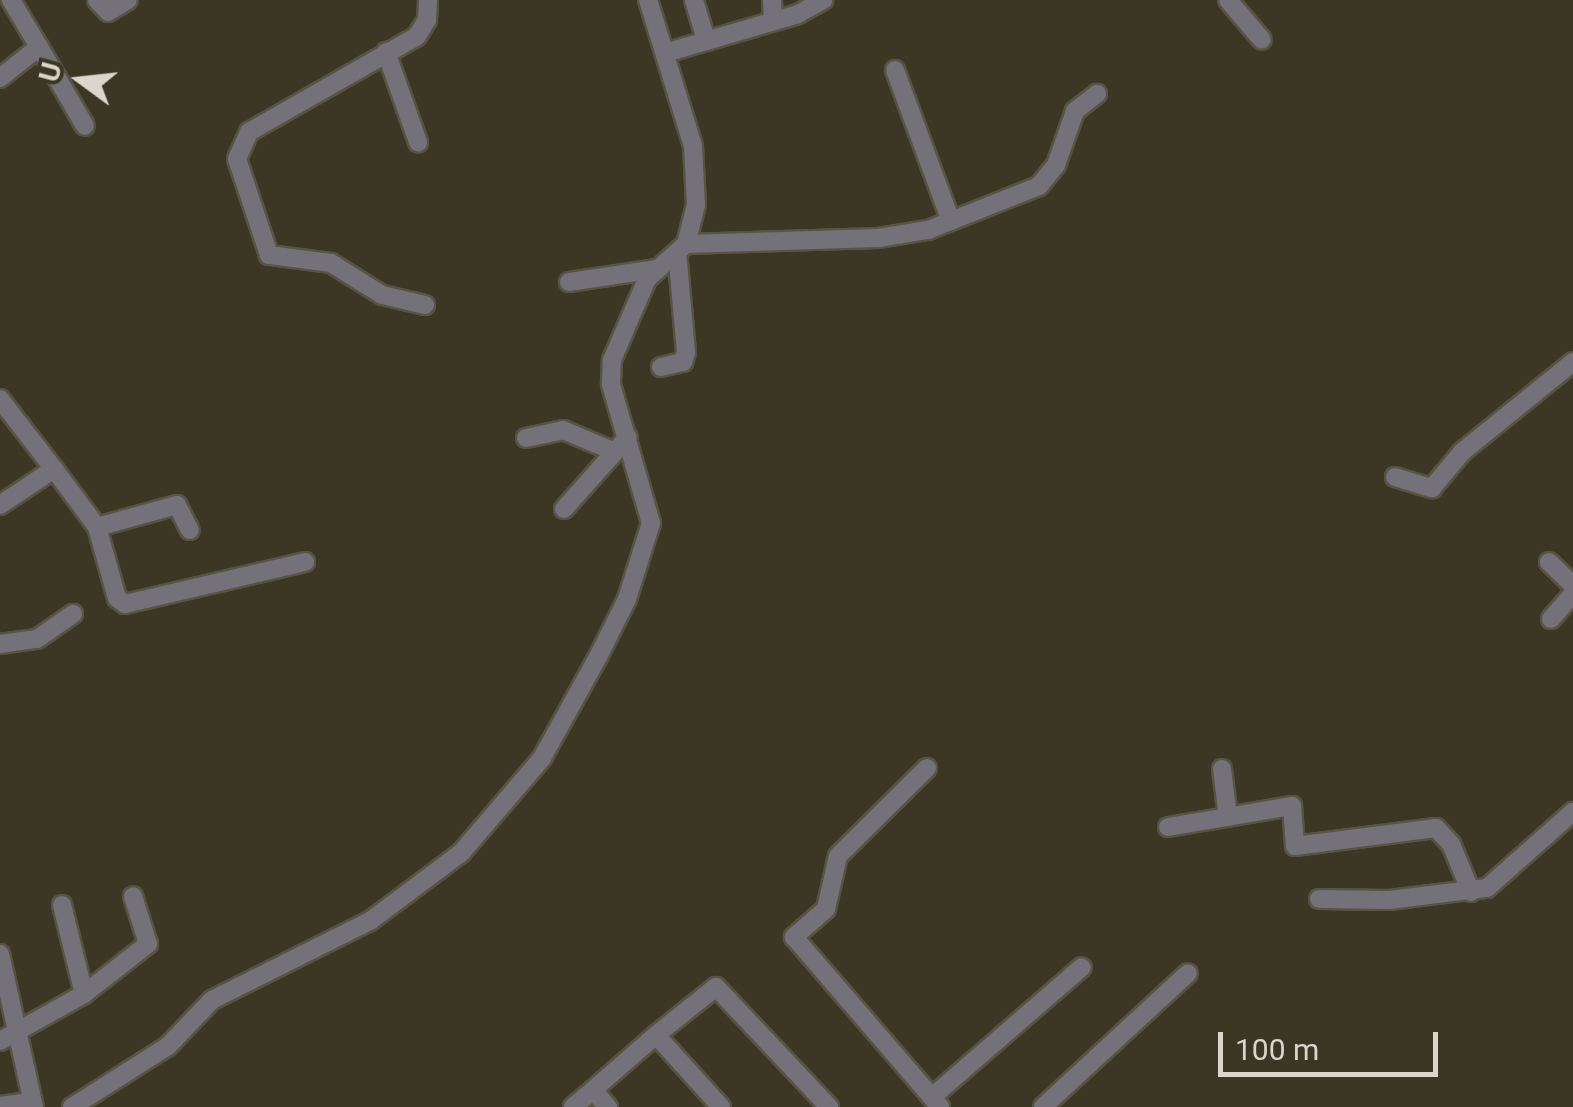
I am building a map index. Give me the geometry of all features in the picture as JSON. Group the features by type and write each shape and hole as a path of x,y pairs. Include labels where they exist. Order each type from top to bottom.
{"street":[{"path":"12,0 85,126"},
{"path":"97,0 108,12 128,0"},
{"path":"425,305 382,295 330,264 269,255 237,159 248,132 418,36 427,20 428,0"},
{"path":"648,0 698,170 682,248 686,352 683,362 660,368"},
{"path":"694,0 706,40"},
{"path":"772,0 773,20"},
{"path":"665,54 823,0"},
{"path":"1228,0 1262,40"},
{"path":"0,78 39,47"},
{"path":"386,52 418,142"},
{"path":"895,70 951,221"},
{"path":"72,1107 168,1046 212,1000 385,910 461,853 542,758 627,599 646,542 649,502 610,384 612,360 656,269 682,248 878,238 951,221 1038,186 1056,165 1076,111 1097,94"},
{"path":"568,282 656,269"},
{"path":"1395,477 1432,488 1462,452 1573,362"},
{"path":"0,399 97,527 117,598 125,604 305,562"},
{"path":"526,438 563,430 615,452"},
{"path":"564,509 628,438"},
{"path":"0,505 54,469"},
{"path":"97,527 172,505 182,511 190,530"},
{"path":"1549,562 1573,585"},
{"path":"1552,619 1573,594"},
{"path":"0,644 37,639 73,614"},
{"path":"927,768 838,856 826,909 794,937 936,1102 1082,967"},
{"path":"1222,769 1228,817"},
{"path":"1168,827 1292,806 1295,846 1436,828 1451,844 1471,892"},
{"path":"1319,899 1471,892 1504,877 1573,812"},
{"path":"7,1040 84,994 148,944 133,896"},
{"path":"62,905 84,994"},
{"path":"0,954 7,1040 31,1104 0,1106"},
{"path":"1043,1107 1188,973"},
{"path":"573,1107 708,990 721,988 830,1107"},
{"path":"656,1035 721,1107"},
{"path":"592,1090 608,1107"}]}
